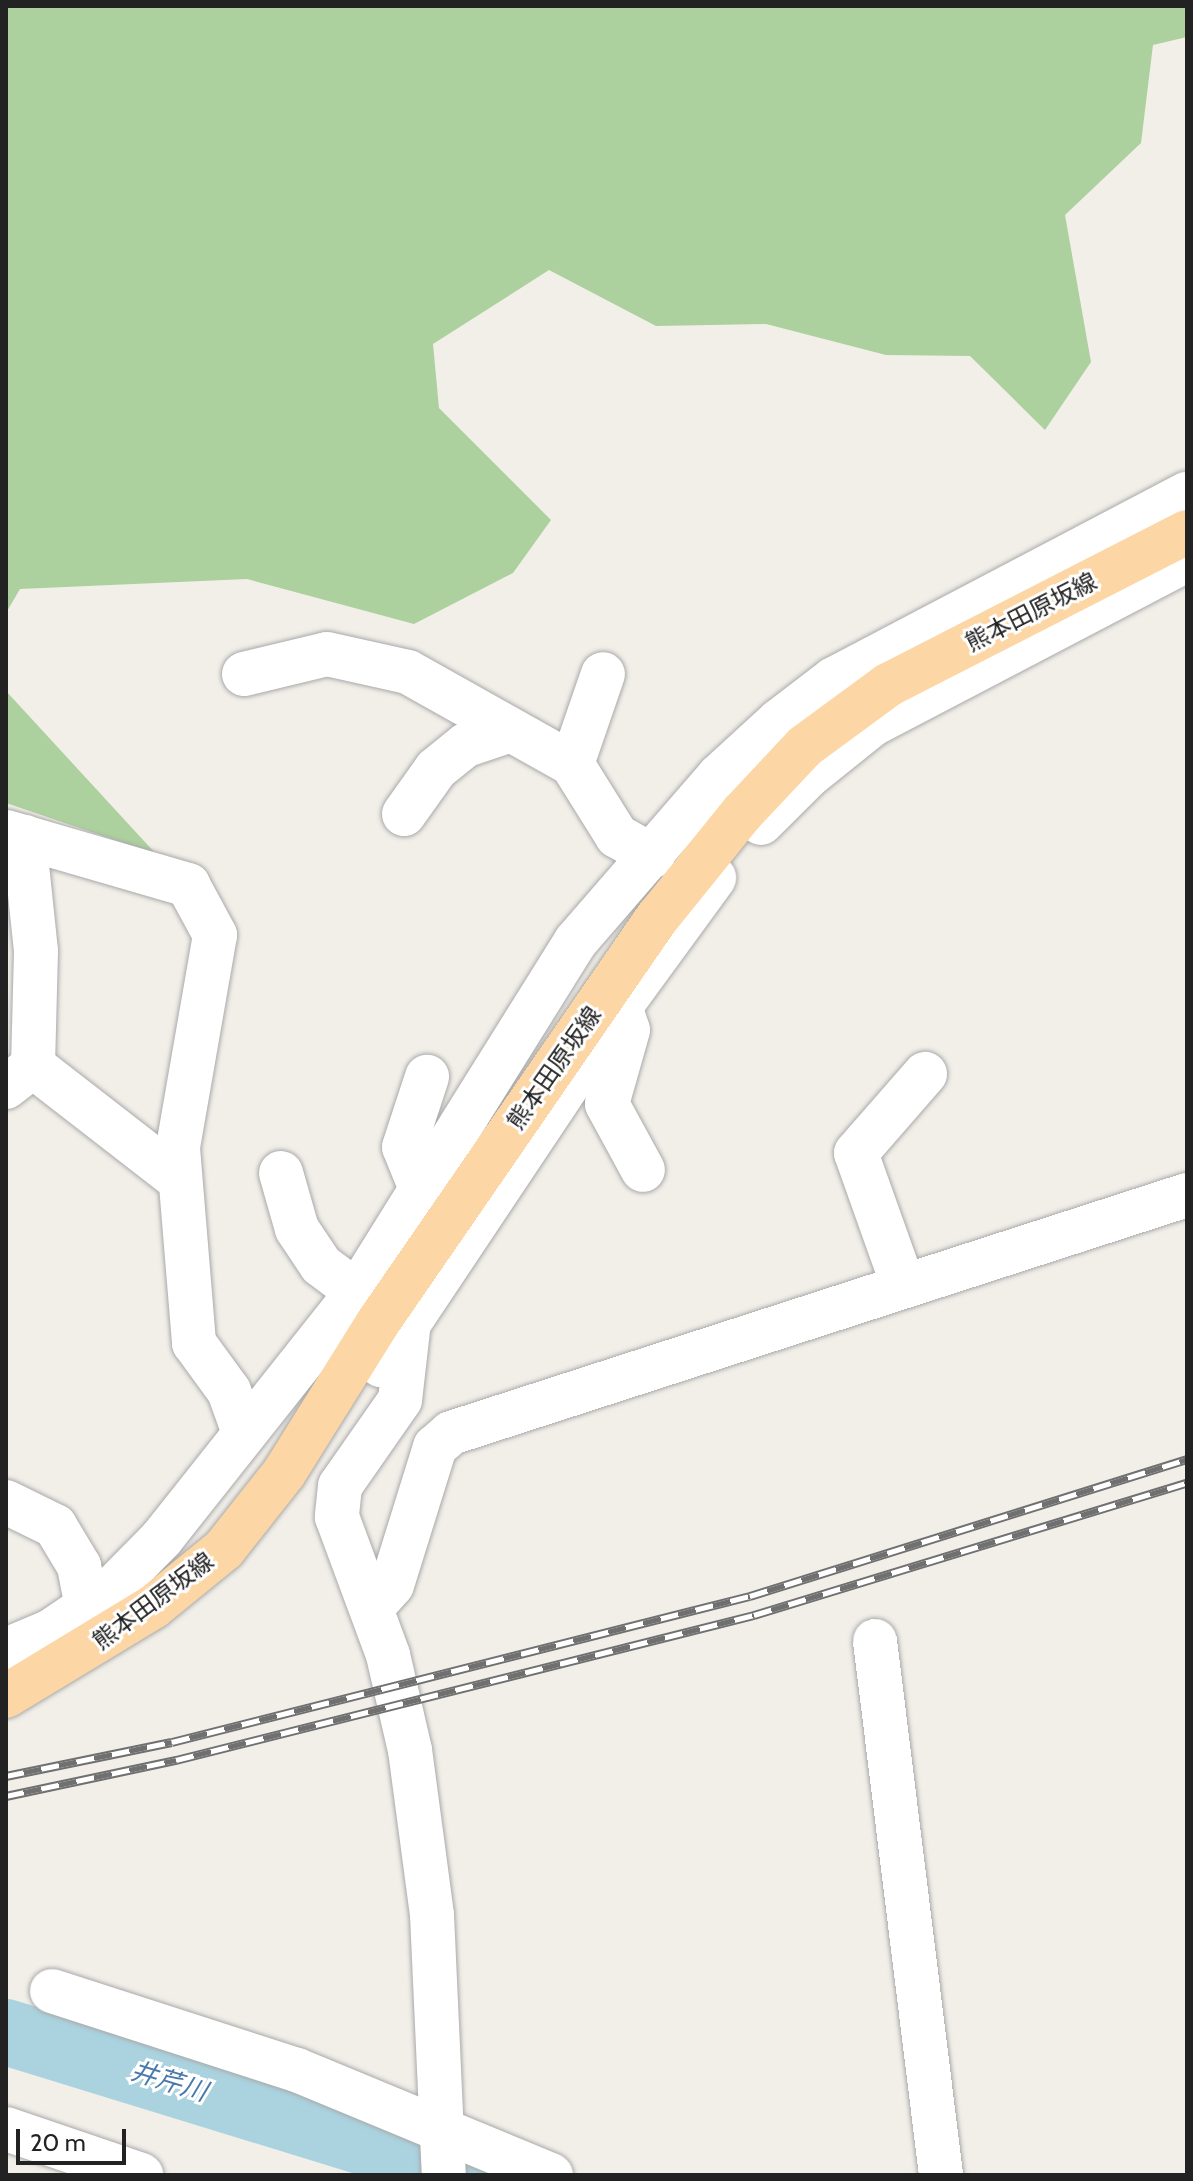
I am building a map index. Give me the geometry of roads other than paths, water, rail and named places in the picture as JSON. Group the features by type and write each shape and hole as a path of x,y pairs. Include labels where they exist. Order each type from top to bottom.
{"main road":[{"name":"熊本田原坂線","path":"6,1696 153,1607 224,1549 284,1473 376,1324 658,917 742,813 805,746 888,685 1112,552 1187,532"}],"street":[{"path":"1112,552 1128,494 1187,468"},
{"path":"376,1324 421,1189 576,941 653,856 719,776 834,679 1112,552 1187,494"},
{"path":"6,1650 51,1631 87,1607 162,1538 244,1433 376,1324 620,1007 741,842 808,776 873,724 1187,560"},
{"path":"244,674 327,654 408,672 572,764 617,836 653,856"},
{"path":"572,764 603,674"},
{"path":"404,814 436,769 466,745 511,730"},
{"path":"180,1180 20,1076 36,951 15,835 188,885 215,935 178,1148 194,1343 229,1391 244,1433"},
{"path":"620,1007 628,1030 607,1104 643,1170"},
{"path":"903,1285 856,1153 925,1074"},
{"path":"421,1189 404,1147 427,1077"},
{"path":"281,1173 297,1229 321,1265 376,1324 400,1400 340,1486 337,1517 373,1606 397,1686 429,1889 439,2129 444,2175"},
{"path":"373,1606 392,1585 435,1447 451,1433 1187,1195"},
{"path":"6,1502 55,1526 79,1566 87,1607"},
{"path":"875,1641 941,2175"},
{"path":"52,1991 297,2070 551,2175"},
{"path":"6,2129 141,2175"}],"waterway":[{"name":"井芹川","path":"6,2032 470,2175"}],"railway":[{"path":"6,1776 172,1742 750,1596 1187,1459"},
{"path":"6,1796 176,1760 754,1615 1187,1483"}]}
